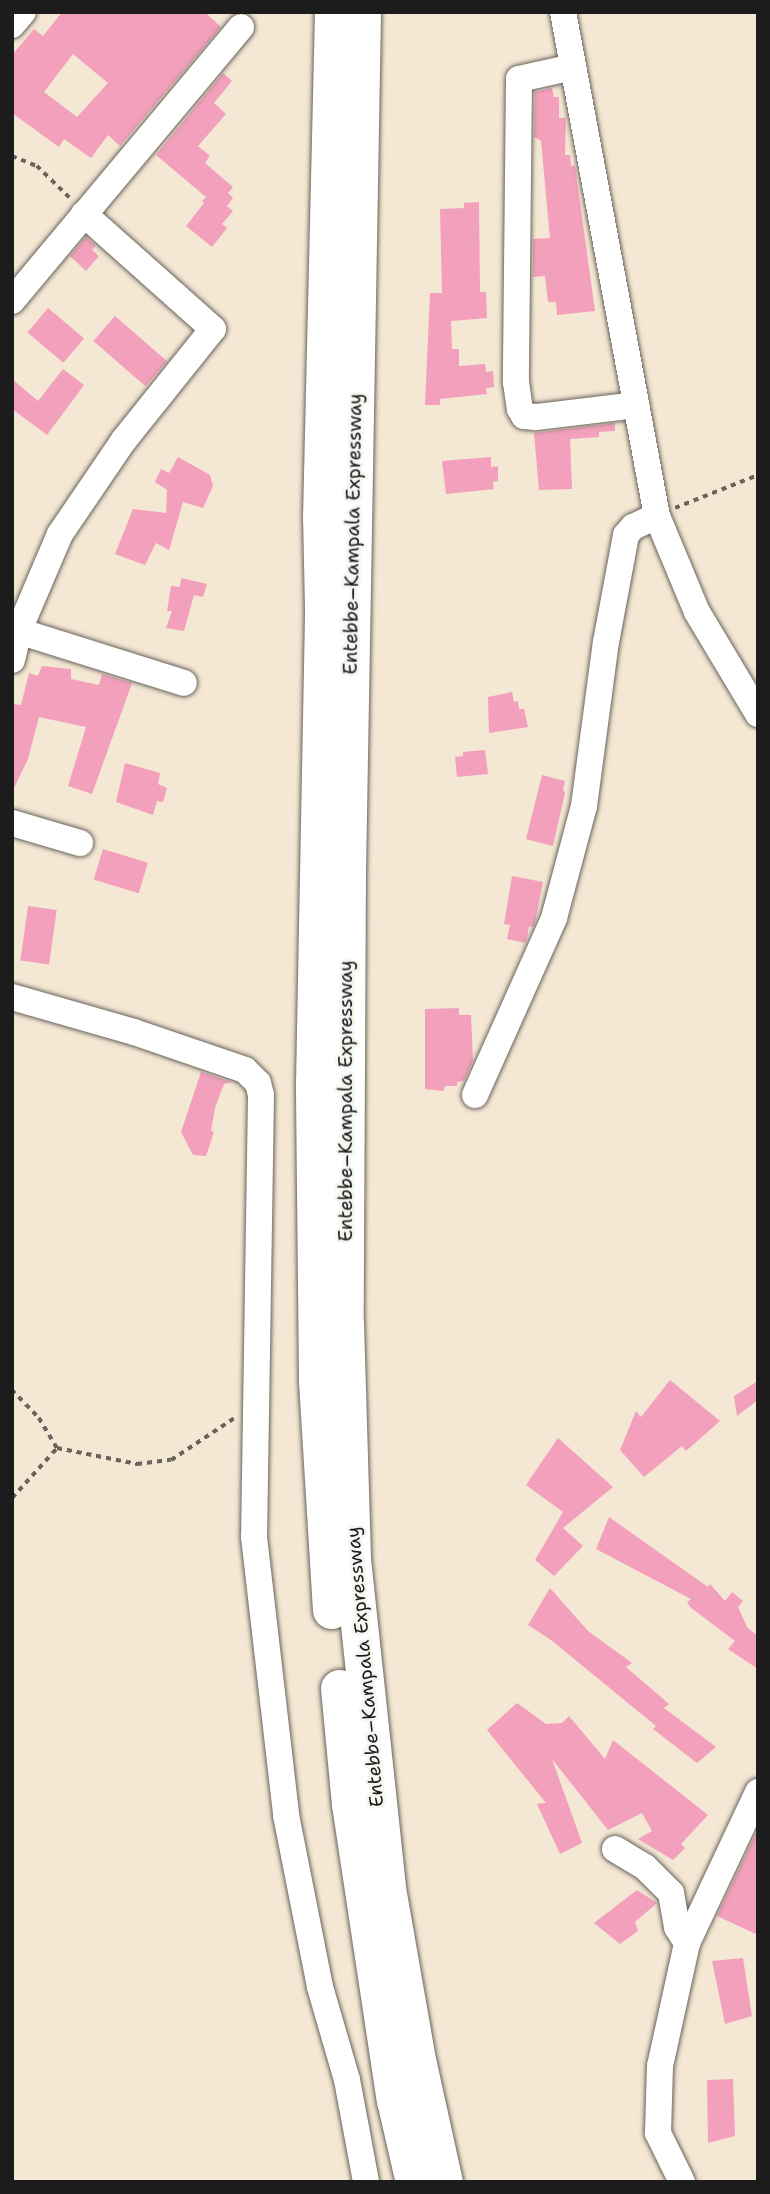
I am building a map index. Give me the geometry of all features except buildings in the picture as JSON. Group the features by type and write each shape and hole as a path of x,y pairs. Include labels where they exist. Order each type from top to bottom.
{"highway":[{"name":"Entebbe–Kampala Expressway","path":"333,12 321,517 323,609 314,1083 317,1379 326,1556 350,1804 395,2100 414,2182"},
{"name":"Entebbe–Kampala Expressway","path":"362,12 346,927 345,1322 352,1559 387,1888 416,2055 444,2182"}],"street":[{"path":"12,25 23,12"},
{"path":"563,12 657,516 697,612 758,714"},
{"path":"12,301 241,27"},
{"path":"573,67 519,79 516,382 520,409 524,416 536,417 636,405"},
{"path":"12,660 16,629 60,534 124,440 213,329 84,214"},
{"path":"475,1095 554,918 578,831 584,806 606,642 626,535 633,527 657,516"},
{"path":"16,629 184,683"},
{"path":"12,823 80,843"},
{"path":"12,997 226,1063 245,1070 258,1083 261,1094 254,1537 286,1815 320,1987 347,2080 366,2182"},
{"path":"682,2182 658,2133 657,2091 687,1943 758,1792"},
{"path":"615,1849 645,1867 671,1893 677,1927 687,1943"}],"path":[{"path":"12,156 37,166 84,214"},
{"path":"657,516 758,475"},
{"path":"12,1390 38,1418 57,1448 137,1464 171,1460 255,1406"},
{"path":"12,1498 57,1448"}]}
